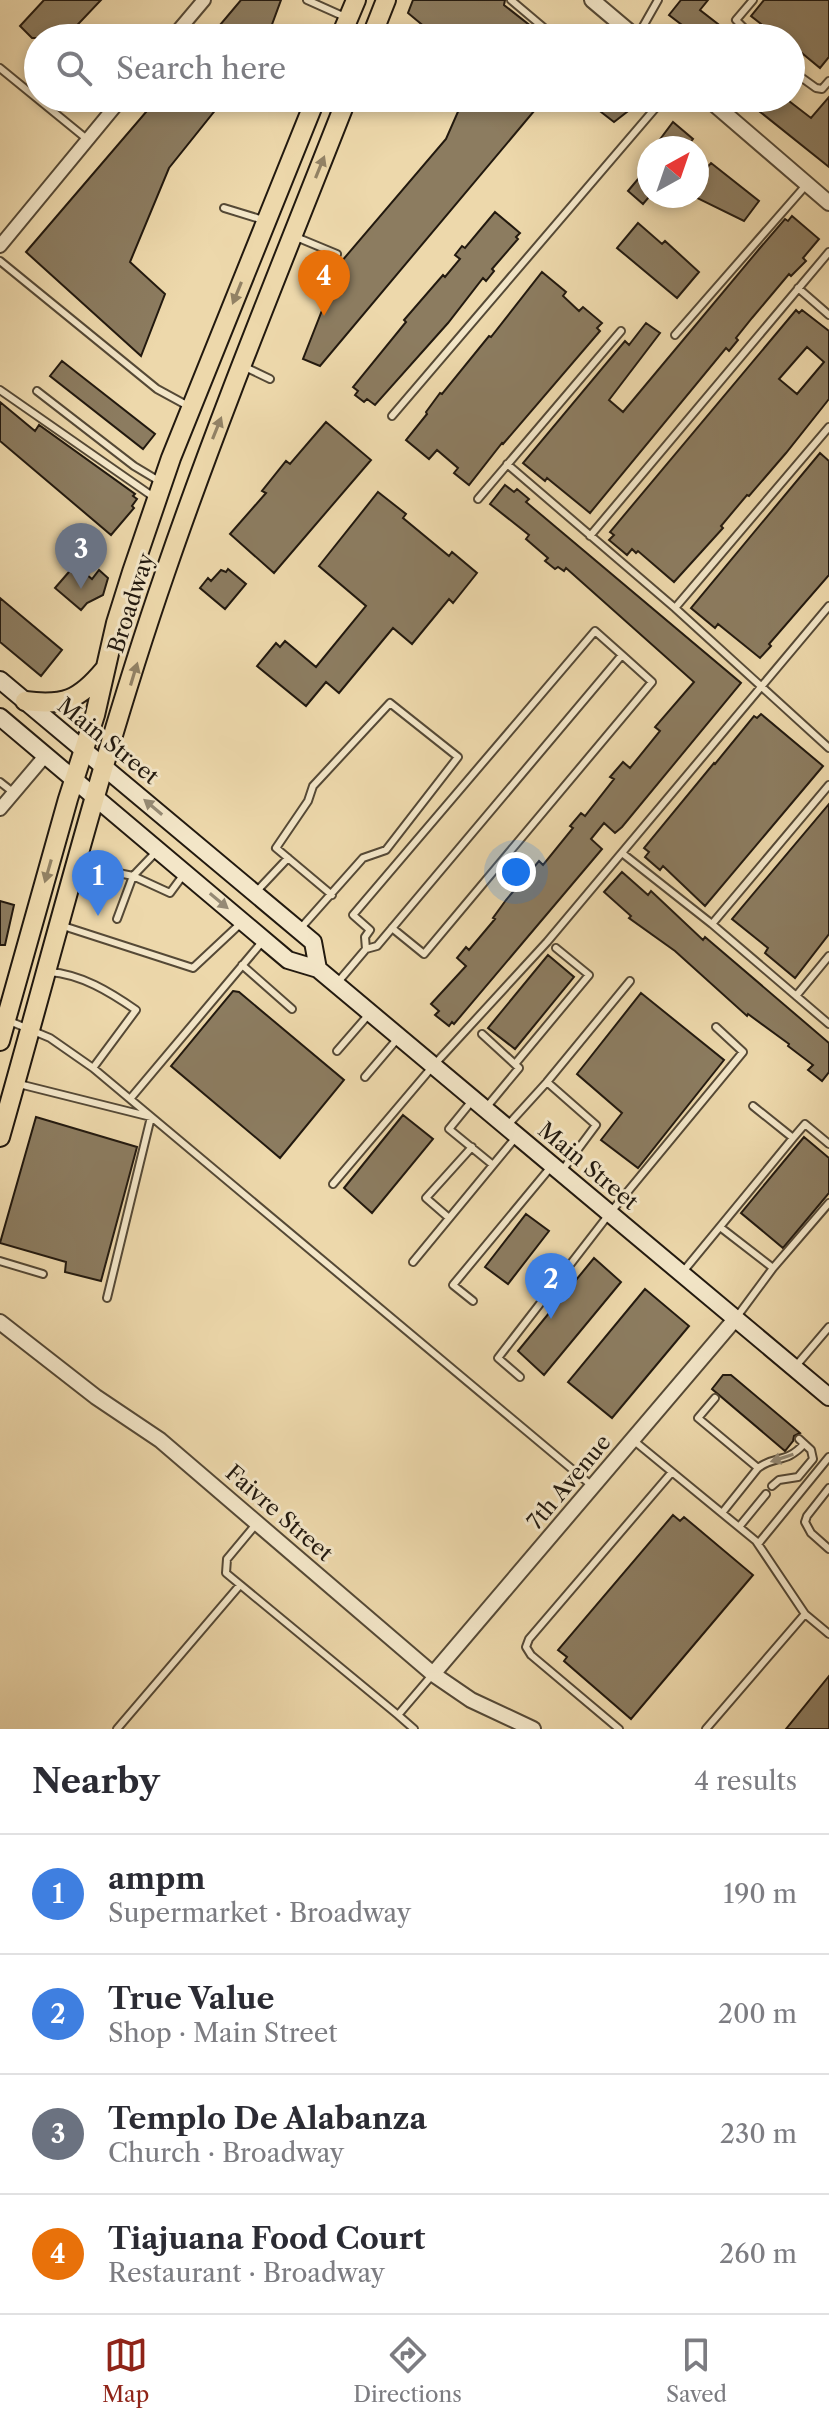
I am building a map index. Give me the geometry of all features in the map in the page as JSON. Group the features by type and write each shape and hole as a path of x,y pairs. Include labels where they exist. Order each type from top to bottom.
{"main road":[{"path":"346,24 356,0"},
{"path":"379,24 386,0"},
{"name":"Broadway","path":"0,1041 3,1019 85,751 116,623 160,491 310,112"},
{"name":"Broadway","path":"0,1137 94,795 164,576 242,365 342,112"},
{"path":"266,221 293,236"},
{"path":"25,701 45,703 69,700 88,688 106,668"},
{"name":"Main Street","path":"0,680 313,942 318,969"},
{"name":"Main Street","path":"0,717 288,960 318,969 829,1397"}],"street":[{"path":"184,24 204,0"},
{"path":"592,0 620,24"},
{"path":"0,246 111,112"},
{"path":"723,112 829,203"},
{"path":"0,809 45,756"},
{"name":"7th Avenue","path":"433,1674 736,1318"},
{"name":"Faivre Street","path":"0,1322 96,1397 160,1440 433,1674 471,1700 533,1729"}],"lane":[{"path":"307,0 348,18"},
{"path":"511,0 539,24"},
{"path":"645,24 658,0"},
{"path":"740,24 736,20 753,0"},
{"path":"0,68 24,88"},
{"path":"805,80 822,89 829,81"},
{"path":"54,112 88,140"},
{"path":"392,416 652,112"},
{"path":"727,116 730,112"},
{"path":"675,335 807,184"},
{"path":"224,208 266,221"},
{"path":"293,236 337,254"},
{"path":"590,536 829,252"},
{"path":"0,261 157,389 191,407"},
{"path":"798,288 829,315"},
{"path":"478,499 621,331"},
{"path":"242,365 270,379"},
{"path":"0,390 160,491"},
{"path":"37,391 134,466 160,491"},
{"path":"675,608 829,427"},
{"path":"507,464 675,608 829,748"},
{"path":"333,1184 433,1066 547,942 829,606"},
{"path":"366,949 365,937 370,930 353,915 595,631 652,682 424,954 392,928"},
{"path":"335,984 366,949 377,946 622,655"},
{"path":"299,931 332,895 363,858 386,850 458,757 390,703 313,786 308,801 276,848 332,895"},
{"path":"0,782 14,793"},
{"path":"712,924 829,785"},
{"path":"117,919 133,876 158,849"},
{"path":"622,853 712,924 829,1024"},
{"path":"255,893 288,858"},
{"path":"76,864 133,876 170,893 185,872"},
{"path":"60,924 193,968 243,922"},
{"path":"130,1099 264,939"},
{"path":"515,1064 589,975 556,948"},
{"path":"796,996 829,956"},
{"path":"242,965 292,1009"},
{"path":"47,972 64,973 108,991 136,1010 93,1068"},
{"path":"413,1262 493,1165 512,1131 547,1082 630,981"},
{"path":"337,1051 370,1013"},
{"path":"3,1019 50,1038 93,1068 594,1487"},
{"path":"520,1377 498,1358 610,1213 743,1052 716,1027"},
{"path":"482,1034 519,1068 449,1129 493,1165"},
{"path":"365,1077 399,1037"},
{"path":"473,1301 453,1285 596,1125 547,1082"},
{"path":"15,1083 151,1117"},
{"path":"753,1106 793,1138"},
{"path":"107,1298 151,1117"},
{"path":"682,1273 805,1124 829,1144"},
{"path":"449,1218 426,1198 472,1147"},
{"path":"736,1318 773,1268 829,1203"},
{"path":"720,1227 773,1268"},
{"path":"0,1261 43,1274"},
{"path":"795,1367 829,1327"},
{"path":"715,1398 698,1418 758,1468"},
{"path":"633,1440 758,1544 805,1614 829,1634"},
{"path":"722,1513 758,1468 764,1463 789,1458 802,1442 813,1454 813,1459 798,1477 779,1480 772,1486"},
{"path":"758,1544 829,1457"},
{"path":"619,1729 531,1655 526,1647 529,1639 672,1472"},
{"path":"829,1488 805,1522 811,1533 829,1549"},
{"path":"739,1527 766,1494"},
{"path":"257,1523 227,1559 226,1573 414,1729"},
{"path":"117,1729 240,1585"},
{"path":"706,1729 805,1614"},
{"path":"398,1715 433,1674"}],"building":[{"path":"44,0 101,0 78,24 24,24 24,30 20,26"},
{"path":"241,0 281,0 272,24 221,24"},
{"path":"413,0 505,0 504,5 528,24 421,24 408,13"},
{"path":"681,0 708,0 700,10 718,24 681,24 669,15"},
{"path":"764,0 829,0 829,57 820,68 805,56 805,24 761,24 751,16"},
{"path":"829,97 829,167 760,112 803,112 811,118"},
{"path":"146,112 214,112 169,168 130,262 165,294 141,356 26,252"},
{"path":"458,112 533,112 320,366 303,359 341,262 446,139"},
{"path":"601,112 627,112 614,122"},
{"path":"673,122 689,136 662,136"},
{"path":"711,163 759,201 744,221 709,204"},
{"path":"637,180 637,199 628,191"},
{"path":"495,212 520,233 516,237 518,239 492,269 494,271 486,281 483,278 448,323 375,405 367,399 364,402 355,395 358,391 353,387 406,322 404,320 460,259 455,255 462,246 465,248"},
{"path":"792,216 819,239 803,258 806,261 791,276 789,274 736,338 738,340 729,351 726,348 590,513 523,463 625,341 629,345 646,323 660,333 609,400 623,412 785,219 788,221"},
{"path":"638,223 662,244 665,241 699,272 677,298 617,248"},
{"path":"542,272 566,292 563,296 579,311 583,307 602,323 597,328 600,331 469,485 454,473 458,468 437,450 429,459 406,440 440,393 491,337"},
{"path":"796,310 799,313 802,310 829,331 829,399 721,526 723,528 674,582 638,551 636,553 632,549 627,555 609,540 614,535 610,532","holes":["807,347 824,362 797,394 779,379"]},
{"path":"62,361 155,434 143,449 50,376"},
{"path":"0,402 35,431 39,425 135,494 134,508 111,535 0,441"},
{"path":"326,422 371,460 274,573 230,534 266,493 262,491 286,461 290,464"},
{"path":"820,453 829,461 829,575 760,658 718,624 715,628 691,608"},
{"path":"505,485 514,492 517,489 529,499 526,502 741,683 622,827 615,833 604,823 591,839 602,849 454,1024 452,1022 449,1026 435,1015 439,1011 431,1004 466,966 457,958 466,947 469,950 539,861 543,865 581,813 585,816 614,779 610,777 623,762 630,768 660,731 655,727 694,682 566,568 564,571 558,567 555,569 545,561 548,558 526,539 529,535 490,504"},
{"path":"378,492 406,514 403,518 449,556 452,552 477,573 453,603 449,599 412,644 393,628 339,693 326,682 306,706 257,666 276,643 280,647 285,641 316,667 366,606 319,566"},
{"path":"75,565 92,579 99,570 108,578 103,595 87,603 81,610 55,588"},
{"path":"228,569 246,584 225,609 200,588 208,578 211,581 221,570 226,572"},
{"path":"0,598 62,650 41,676 0,642"},
{"path":"761,714 823,766 705,906 663,866 660,870 645,857 649,852 644,848 754,716 757,718"},
{"path":"829,804 829,934 795,978 765,953 768,948 732,919"},
{"path":"622,872 648,895 651,891 703,940 705,937 829,1043 829,1072 822,1081 808,1070 813,1065 789,1044 747,1016 675,951 629,918 631,916 604,892"},
{"path":"0,901 14,905 5,945 0,945"},
{"path":"548,955 574,977 515,1049 488,1028"},
{"path":"233,991 239,992 344,1080 280,1158 171,1066"},
{"path":"641,993 724,1060 638,1168 601,1140 622,1113 577,1074"},
{"path":"403,1115 433,1139 372,1213 344,1188"},
{"path":"36,1117 137,1147 101,1281 65,1272 66,1262 0,1243"},
{"path":"804,1137 829,1158 829,1193 783,1248 741,1213"},
{"path":"526,1214 549,1231 508,1284 485,1267"},
{"path":"594,1258 621,1282 544,1375 518,1351"},
{"path":"645,1289 689,1326 612,1418 568,1382"},
{"path":"723,1375 731,1375 800,1433 794,1436 785,1451 712,1389"},
{"path":"673,1515 680,1521 684,1517 753,1575 631,1719 564,1661 567,1657 558,1650"},
{"path":"829,1676 829,1729 786,1729"}],"place":[{"name":"Tiajuana Food Court","path":"324,316"},
{"name":"Templo De Alabanza","path":"81,589"},
{"name":"ampm","path":"98,916"},
{"name":"True Value","path":"551,1319"}]}
